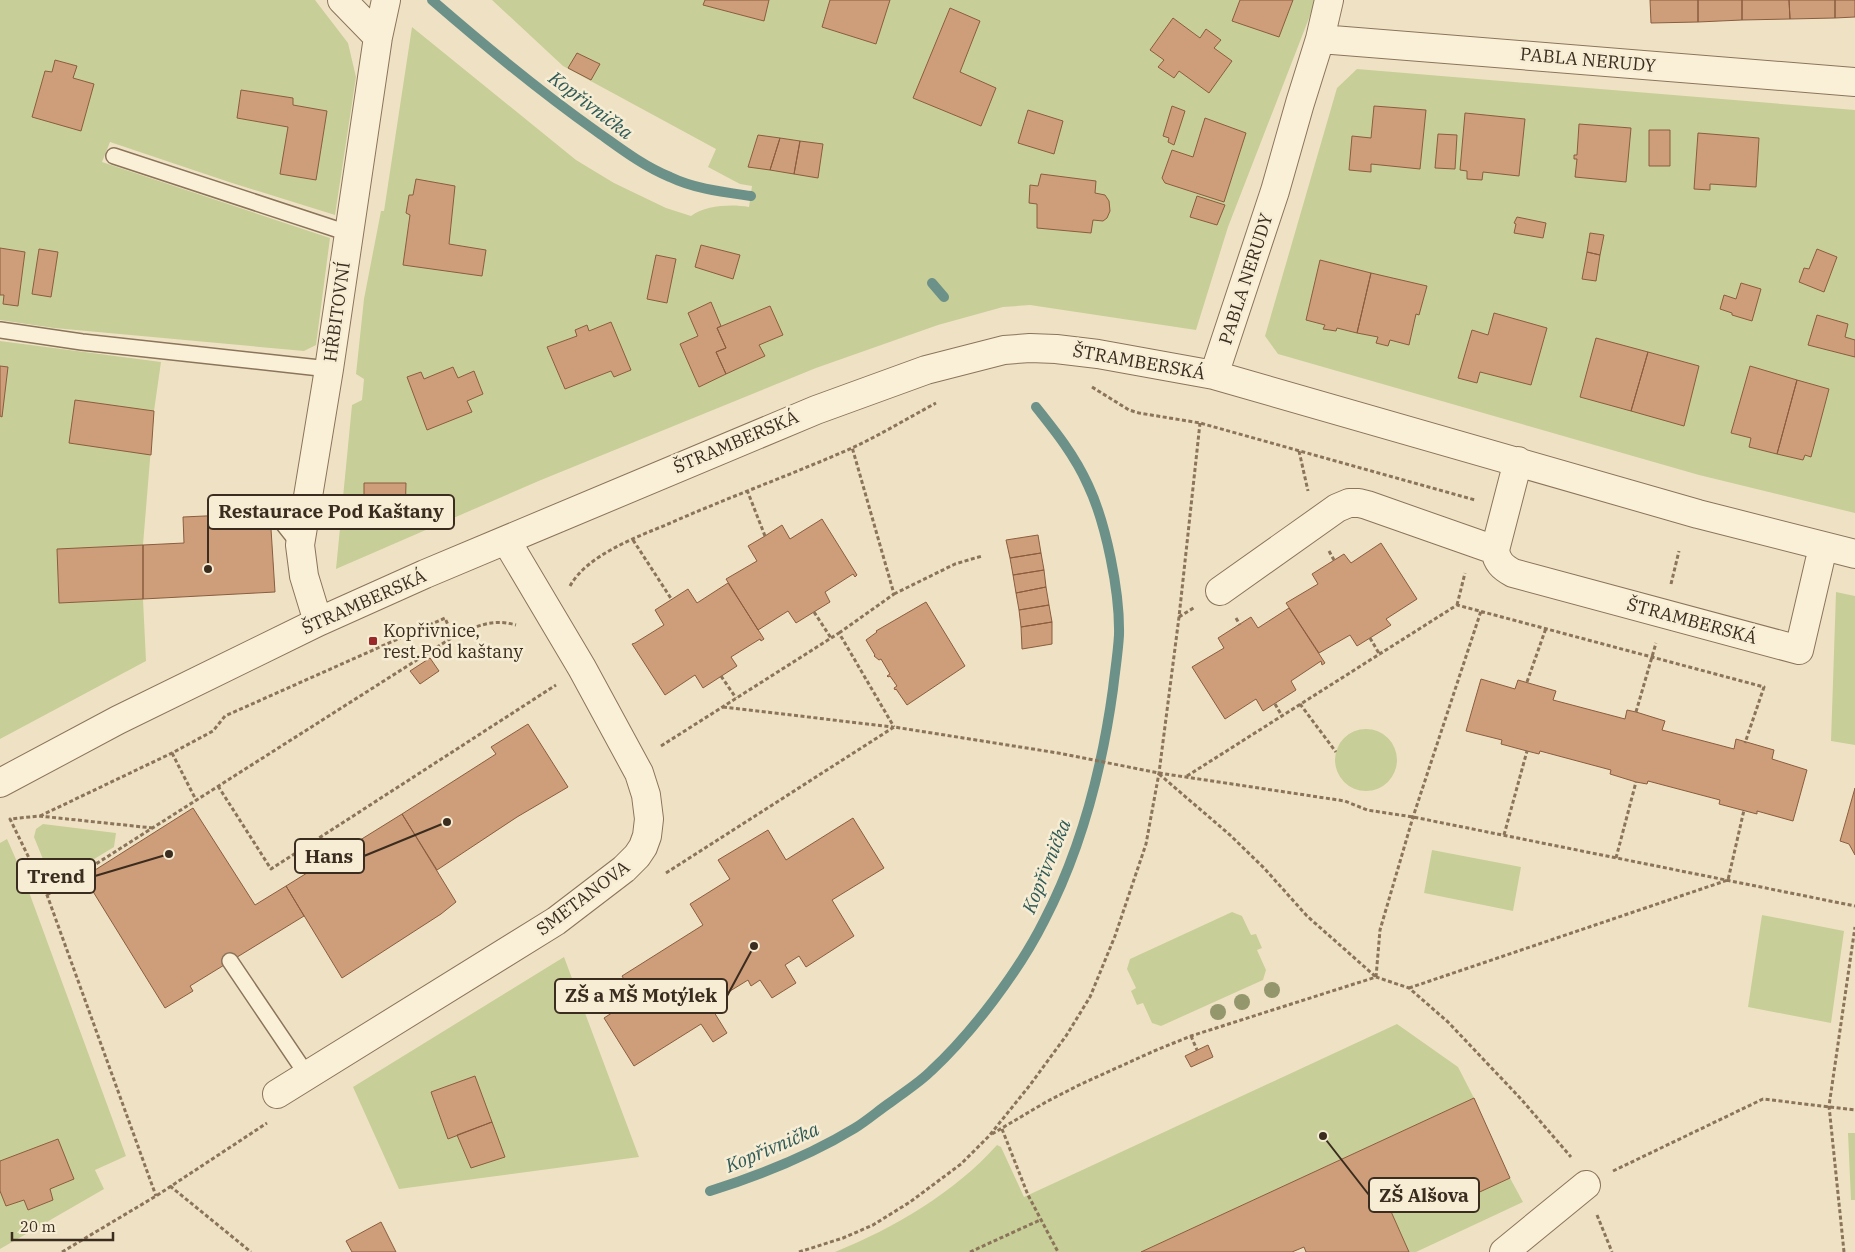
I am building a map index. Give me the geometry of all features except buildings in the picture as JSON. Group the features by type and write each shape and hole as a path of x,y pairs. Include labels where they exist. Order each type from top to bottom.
{"street":[{"path":"342,0 378,37"},
{"name":"HŘBITOVNÍ","path":"318,622 304,576 300,544 378,37 386,0"},
{"name":"PABLA NERUDY","path":"1214,375 1275,191 1320,39 1329,0"},
{"name":"PABLA NERUDY","path":"1320,39 1855,82"},
{"name":"ŠTRAMBERSKÁ","path":"0,783 118,720 318,622 506,540 816,410 926,370 1004,350 1056,349 1098,354 1214,375 1698,514 1855,554"},
{"path":"1220,591 1327,514 1349,503 1359,502 1367,504 1495,550 1504,508 1518,461"},
{"name":"SMETANOVA","path":"277,1094 556,921 604,885 637,856 647,836 649,819 644,785 631,757 582,668 506,540"},
{"name":"ŠTRAMBERSKÁ","path":"1495,550 1497,561 1504,568 1513,572 1799,650 1823,547"},
{"path":"1504,1252 1586,1186"}],"lane":[{"path":"114,156 348,233"},
{"path":"0,330 82,342 328,370"},
{"path":"273,504 277,516 300,544"},
{"path":"230,961 307,1075"}],"path":[{"path":"1092,388 1129,410 1200,423 1476,500"},
{"path":"568,588 572,580 596,559 633,540 852,447 936,403"},
{"path":"799,1252 843,1238 872,1225 910,1202 961,1164 989,1136 1066,1036 1090,997 1115,936 1146,844 1159,773 1179,617 1200,423"},
{"path":"852,447 894,594"},
{"path":"748,490 765,536"},
{"path":"633,540 672,600"},
{"path":"658,748 832,638 894,594 955,564 982,556"},
{"path":"1186,776 1457,605 1764,687 1745,743"},
{"path":"814,612 832,638"},
{"path":"1376,977 1380,930 1414,817 1481,612"},
{"path":"39,816 172,753 213,731 225,716 445,618 453,637"},
{"path":"47,895 453,637 474,627 489,623 502,621 516,625"},
{"path":"1527,682 1546,628"},
{"path":"839,633 894,727"},
{"path":"1370,638 1380,655"},
{"path":"1636,712 1652,656"},
{"path":"218,786 271,869 582,668"},
{"path":"721,676 737,698"},
{"path":"1275,704 1282,716"},
{"path":"1300,704 1336,752"},
{"path":"723,707 894,727 1058,753 1159,773 1345,801 1367,810 1414,817 1855,906"},
{"path":"731,831 894,727"},
{"path":"1504,835 1527,751"},
{"path":"172,753 196,800"},
{"path":"1159,773 1230,835 1264,868 1307,916 1376,977 1410,988 1448,1022 1521,1099 1577,1164 1612,1252"},
{"path":"1616,858 1636,782"},
{"path":"1728,880 1744,810"},
{"path":"153,828 39,816 10,819 47,895 156,1196"},
{"path":"1410,988 1728,880"},
{"path":"1844,1252 1829,1106 1855,927"},
{"path":"989,1136 1079,1085 1191,1036 1376,977"},
{"path":"1191,1036 1197,1050"},
{"path":"1586,1186 1630,1162 1763,1099 1855,1110"},
{"path":"1002,1129 1028,1195 1058,1252"},
{"path":"62,1252 170,1186 252,1252"},
{"path":"970,1252 1040,1220"}],"green space":[{"path":"0,0 315,0 348,43 356,77 335,215 110,142 102,162 330,238 316,345 304,351 54,328 0,320"},
{"path":"492,0 1316,0 1228,227 1196,330 1030,305 1003,307 938,325 816,368 541,480 336,569 352,405 362,400 364,379 356,374 364,299 381,211 384,211 412,27 576,160 614,183 666,208 691,216 697,212 719,206 749,207 752,186 740,184 708,167 716,149 563,66"},
{"path":"1357,69 1855,110 1855,513 1699,475 1278,354 1265,336 1337,88"},
{"path":"0,341 161,362 154,411 143,545 146,661 0,739"},
{"path":"1836,592 1855,596 1855,745 1831,741"},
{"path":"1366,729 1378,731 1388,738 1395,748 1397,760 1395,772 1388,782 1378,789 1366,791 1354,789 1344,782 1337,772 1335,760 1337,748 1344,738 1354,731"},
{"path":"43,824 116,833 114,847 53,884 34,837 36,829"},
{"path":"7,839 22,873 126,1156 95,1170 104,1189 0,1249 0,843"},
{"path":"1432,850 1521,867 1513,911 1424,893"},
{"path":"1232,912 1242,916 1251,935 1256,934 1262,948 1257,950 1266,970 1263,980 1161,1026 1152,1023 1143,1003 1137,1005 1131,991 1136,988 1127,969 1130,959"},
{"path":"1762,915 1844,931 1831,1023 1748,1007"},
{"path":"564,957 639,1157 399,1189 353,1087"},
{"path":"1397,1024 1458,1067 1474,1098 1141,1252 835,1252 879,1232 922,1208 962,1179 997,1145 1001,1147 1024,1197"},
{"path":"1848,1133 1855,1133 1855,1200 1851,1200"},
{"path":"1510,1178 1523,1202 1416,1252 1409,1252 1389,1207 1448,1179 1458,1201"}],"waterway":[{"name":"Kopřivnička","path":"432,0 533,84 641,162 660,173 689,184 709,190 751,196"},
{"name":"Kopřivnička","path":"932,283 944,297"},
{"name":"Kopřivnička","path":"710,1191 784,1164 838,1138 864,1122 916,1083 947,1056 994,1000 1022,960 1044,921 1069,866 1088,808 1103,749 1113,689 1119,618 1111,558 1095,501 1083,474 1071,454 1036,407"}],"place":[{"name":"Restaurace Pod Kaštany","path":"208,569"},
{"name":"Kopřivnice, rest.Pod kaštany","path":"373,641"},
{"name":"Hans","path":"447,822"},
{"name":"Trend","path":"169,854"},
{"name":"ZŠ a MŠ Motýlek","path":"754,946"},
{"name":"ZŠ Alšova","path":"1323,1136"}]}
